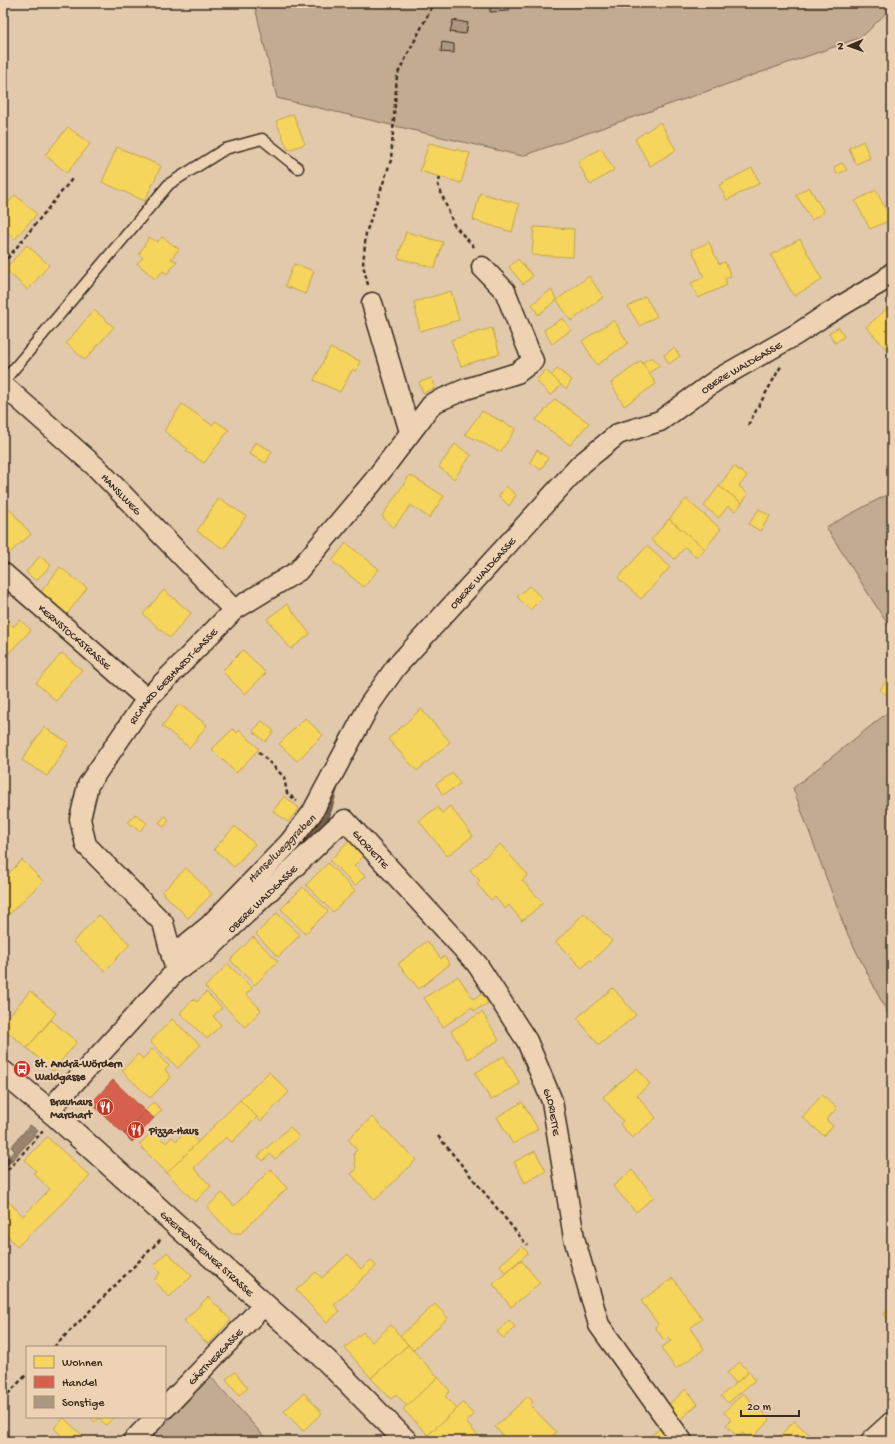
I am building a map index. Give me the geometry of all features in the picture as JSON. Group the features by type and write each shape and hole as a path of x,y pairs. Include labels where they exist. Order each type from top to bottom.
{"main road":[{"name":"GREIFENSTEINER STRASSE","path":"3,1072 53,1113 327,1361 406,1441"}],"street":[{"name":"RICHARD GEBHARDT-GASSE","path":"174,964 163,923 86,845 80,819 88,785 147,699 234,610 298,571 373,482 433,403 466,389 517,373 533,361 505,291 482,267"},
{"name":"OBERE WALDGASSE","path":"53,1113 174,964 289,842 312,813 370,704 396,668 580,465 618,434 660,421 718,379 797,334 885,280 892,273"},
{"path":"372,303 410,432"},
{"name":"HANSLWEG","path":"3,385 97,468 234,610"},
{"name":"KERNSTOCKSTRASSE","path":"3,573 147,699"},
{"name":"OBERE WALDGASSE","path":"174,964 206,952 345,820"},
{"name":"GLORIETTE","path":"345,820 477,964 527,1041 552,1101 574,1238 599,1325 682,1441"},
{"name":"GÄRTNERGASSE","path":"166,1407 264,1305"},
{"path":"133,1441 155,1418"},
{"path":"871,1441 892,1422"}],"lane":[{"path":"3,382 169,184 225,149 262,140 298,168"}],"path":[{"path":"372,303 363,265 366,233 391,160 397,75 434,3"},
{"path":"440,177 438,185 454,225 482,255 482,267"},
{"path":"3,264 72,179"},
{"path":"748,424 782,364"},
{"path":"259,752 284,777 287,793 312,813"},
{"path":"3,1175 53,1113"},
{"path":"438,1136 527,1245"},
{"path":"55,1346 176,1224"},
{"path":"3,1398 26,1375"}],"shaded area":[{"path":"254,3 892,3 892,7 862,37 522,156 277,98"},
{"path":"892,492 892,631 826,527"},
{"path":"892,709 892,1022 846,931 793,788"},
{"path":"30,1125 38,1131 11,1162 7,1158 15,1151 11,1147"},
{"path":"211,1377 268,1441 148,1441"}],"building: Wohnen":[{"path":"293,114 305,144 288,150 276,121"},
{"path":"660,122 676,150 650,166 635,139"},
{"path":"68,127 90,144 67,173 45,155"},
{"path":"863,141 870,158 856,164 849,148"},
{"path":"429,143 470,153 461,183 420,171"},
{"path":"117,147 161,166 145,201 102,182"},
{"path":"601,148 614,170 590,185 578,162"},
{"path":"842,163 847,170 837,174 834,167"},
{"path":"752,168 760,183 727,200 719,185"},
{"path":"809,187 824,212 812,220 796,195"},
{"path":"876,190 891,220 870,229 855,201"},
{"path":"480,193 519,204 512,232 473,220"},
{"path":"15,195 37,214 15,239 3,228 3,209"},
{"path":"534,227 574,229 573,257 532,255"},
{"path":"406,232 443,242 435,268 398,258"},
{"path":"149,237 157,242 162,237 179,249 171,259 177,261 167,274 163,271 155,279 137,263 143,258 139,254"},
{"path":"800,239 822,280 794,296 771,255"},
{"path":"709,242 719,264 725,262 731,276 725,279 727,285 698,298 691,283 704,277 692,250"},
{"path":"27,245 49,265 28,290 5,269"},
{"path":"518,259 533,276 523,284 509,267"},
{"path":"294,264 314,271 305,294 285,286"},
{"path":"589,276 603,297 571,321 557,300"},
{"path":"551,290 557,300 538,315 532,304"},
{"path":"451,291 459,320 420,331 414,302"},
{"path":"645,296 657,316 640,326 628,307"},
{"path":"892,304 892,349 889,352 866,327"},
{"path":"94,310 114,327 85,360 66,343"},
{"path":"563,318 571,330 552,344 544,330"},
{"path":"614,320 628,343 597,365 582,341"},
{"path":"839,327 844,337 835,343 829,333"},
{"path":"492,328 500,354 461,366 451,340"},
{"path":"330,348 360,361 356,371 352,370 340,392 314,380"},
{"path":"674,348 680,356 669,364 664,355"},
{"path":"652,357 660,366 648,373 642,363"},
{"path":"641,361 656,384 624,406 611,383"},
{"path":"557,369 572,380 566,389 551,376"},
{"path":"546,370 561,385 551,396 536,380"},
{"path":"432,378 435,388 423,393 419,382"},
{"path":"555,399 589,423 570,445 536,420"},
{"path":"182,404 212,425 216,421 229,430 204,463 186,451 188,449 164,431"},
{"path":"482,411 516,429 500,452 465,434"},
{"path":"255,442 272,451 266,463 249,454"},
{"path":"455,444 471,455 454,479 439,467"},
{"path":"537,450 548,458 541,470 530,462"},
{"path":"734,466 747,476 739,486 748,494 742,503 719,486"},
{"path":"410,475 444,496 429,518 411,505 393,528 382,516"},
{"path":"506,486 516,495 509,506 499,496"},
{"path":"719,486 742,503 735,511 728,506 719,518 704,506"},
{"path":"219,498 246,516 224,549 197,531"},
{"path":"686,499 721,529 705,549 669,519"},
{"path":"6,505 31,534 6,556 3,553 3,507"},
{"path":"759,509 770,516 760,531 749,524"},
{"path":"669,519 705,549 697,558 685,547 675,559 651,540"},
{"path":"346,543 379,569 364,587 332,561"},
{"path":"647,546 670,567 641,599 618,578"},
{"path":"40,556 51,565 36,581 26,572"},
{"path":"60,567 87,588 65,617 38,596"},
{"path":"529,586 542,598 530,610 517,597"},
{"path":"164,590 191,613 170,638 143,614"},
{"path":"287,604 310,634 291,649 267,619"},
{"path":"3,617 13,627 20,620 31,630 3,659"},
{"path":"243,650 266,673 245,694 222,671"},
{"path":"62,653 82,670 56,701 36,683"},
{"path":"892,673 892,699 880,690"},
{"path":"179,704 207,725 190,748 162,726"},
{"path":"421,709 450,742 417,771 388,739"},
{"path":"305,718 323,735 297,761 279,744"},
{"path":"262,721 274,731 265,742 253,731"},
{"path":"44,727 69,743 47,776 22,760"},
{"path":"233,729 237,733 240,730 259,749 236,773 212,749"},
{"path":"453,773 460,784 443,795 436,784"},
{"path":"284,796 299,808 288,822 273,811"},
{"path":"450,806 473,836 447,856 419,821 437,807 442,813"},
{"path":"135,814 147,823 140,831 128,823"},
{"path":"165,816 169,820 164,827 159,823"},
{"path":"235,826 255,844 234,867 214,849"},
{"path":"350,839 366,854 354,866 365,876 355,886 330,861"},
{"path":"500,844 528,875 522,880 543,903 522,921 509,905 505,909 495,897 491,900 477,884 480,881 470,870"},
{"path":"22,860 43,881 3,920 3,879"},
{"path":"328,863 355,891 333,912 306,885"},
{"path":"186,868 212,894 188,918 162,892"},
{"path":"303,887 328,911 305,934 281,909"},
{"path":"277,913 300,935 278,957 256,934"},
{"path":"584,913 612,941 592,961 590,960 582,968 556,942"},
{"path":"99,915 130,944 105,971 73,942"},
{"path":"253,937 278,961 255,985 230,960"},
{"path":"427,941 441,959 444,956 450,964 419,989 398,964"},
{"path":"228,964 252,988 246,994 261,1010 245,1027 205,987"},
{"path":"458,976 473,999 482,994 488,1003 474,1011 472,1007 443,1027 424,998"},
{"path":"613,988 636,1015 599,1045 577,1018"},
{"path":"30,991 56,1013 27,1048 3,1028 3,1023"},
{"path":"206,992 222,1008 213,1016 221,1025 207,1039 180,1013 193,999 197,1002"},
{"path":"482,1012 499,1040 468,1059 451,1031"},
{"path":"172,1019 200,1045 178,1068 150,1042"},
{"path":"51,1020 77,1042 53,1071 27,1048"},
{"path":"152,1049 169,1066 165,1070 171,1077 150,1098 122,1071 138,1054 143,1059"},
{"path":"504,1056 520,1084 491,1100 475,1073"},
{"path":"637,1068 650,1084 637,1095 656,1118 632,1138 620,1124 623,1121 603,1097"},
{"path":"269,1072 289,1092 261,1121 240,1100"},
{"path":"822,1095 837,1108 826,1120 833,1126 824,1136 802,1117"},
{"path":"240,1100 257,1117 232,1142 226,1137 194,1168 211,1186 195,1202 167,1173"},
{"path":"153,1102 162,1110 154,1118 145,1111"},
{"path":"522,1102 538,1129 513,1144 497,1117"},
{"path":"372,1117 416,1160 375,1200 351,1174 356,1170 354,1153 357,1150 348,1139"},
{"path":"290,1127 299,1137 275,1159 270,1154 263,1161 258,1156"},
{"path":"153,1130 166,1143 172,1137 176,1141 187,1130 198,1142 167,1173 139,1145"},
{"path":"47,1137 90,1176 17,1247 3,1230 3,1196 23,1216 50,1189 33,1173 36,1171 25,1160"},
{"path":"535,1151 546,1171 525,1183 514,1162"},
{"path":"271,1169 287,1188 241,1233 231,1233 207,1207 222,1193 234,1206"},
{"path":"632,1170 654,1197 636,1212 613,1186"},
{"path":"522,1246 528,1253 505,1273 500,1265"},
{"path":"167,1252 192,1276 169,1297 154,1280 160,1273 154,1266"},
{"path":"348,1254 361,1269 371,1260 376,1266 334,1305 340,1311 327,1323 296,1290 316,1272 322,1278"},
{"path":"521,1260 540,1283 511,1307 493,1284"},
{"path":"673,1278 702,1319 690,1328 704,1349 676,1369 661,1348 671,1341 669,1337 664,1340 655,1327 658,1324 641,1301"},
{"path":"208,1297 231,1320 208,1344 184,1321"},
{"path":"435,1304 448,1318 413,1350 400,1336"},
{"path":"892,1306 892,1323 884,1314"},
{"path":"509,1320 515,1327 504,1338 497,1332"},
{"path":"391,1325 408,1345 371,1378 345,1348 363,1332 372,1342"},
{"path":"408,1345 438,1377 407,1406 396,1394 391,1399 371,1378"},
{"path":"740,1362 749,1372 736,1383 727,1373"},
{"path":"235,1372 248,1388 239,1395 226,1379"},
{"path":"749,1372 755,1380 728,1403 721,1396"},
{"path":"438,1377 450,1391 445,1396 457,1409 428,1435 403,1409"},
{"path":"686,1389 698,1404 678,1421 666,1407"},
{"path":"304,1393 322,1413 303,1431 284,1411"},
{"path":"743,1393 770,1420 750,1440 743,1433 738,1437 726,1425 731,1420 724,1412"},
{"path":"528,1396 533,1402 530,1405 556,1432 547,1441 508,1441 495,1427"},
{"path":"463,1403 474,1415 466,1422 478,1436 472,1441 433,1441 428,1435"},
{"path":"64,1418 88,1441 67,1441 54,1428"},
{"path":"91,1418 99,1418 95,1422"},
{"path":"99,1418 113,1418 106,1425"},
{"path":"794,1421 817,1441 775,1441"},
{"path":"660,1429 668,1441 644,1441 644,1440"}],"building: Handel":[{"path":"113,1080 145,1111 124,1134 91,1103"},
{"path":"145,1111 154,1118 132,1142 124,1134"}],"building: Sonstige":[{"path":"490,3 509,3 509,11 490,12"},
{"path":"453,20 468,23 466,34 450,32"},
{"path":"442,42 454,44 454,53 441,52"}],"waterway":[{"name":"Hanselweggraben","path":"286,860 327,817 336,785"},
{"name":"Hanselweggraben","path":"3,1166 9,1160"}],"place":[{"name":"St. Andrä-Wördern Waldgasse","path":"22,1069"},
{"name":"Brauhaus Marchart","path":"105,1107"},
{"name":"Pizza-Haus","path":"136,1130"}]}
